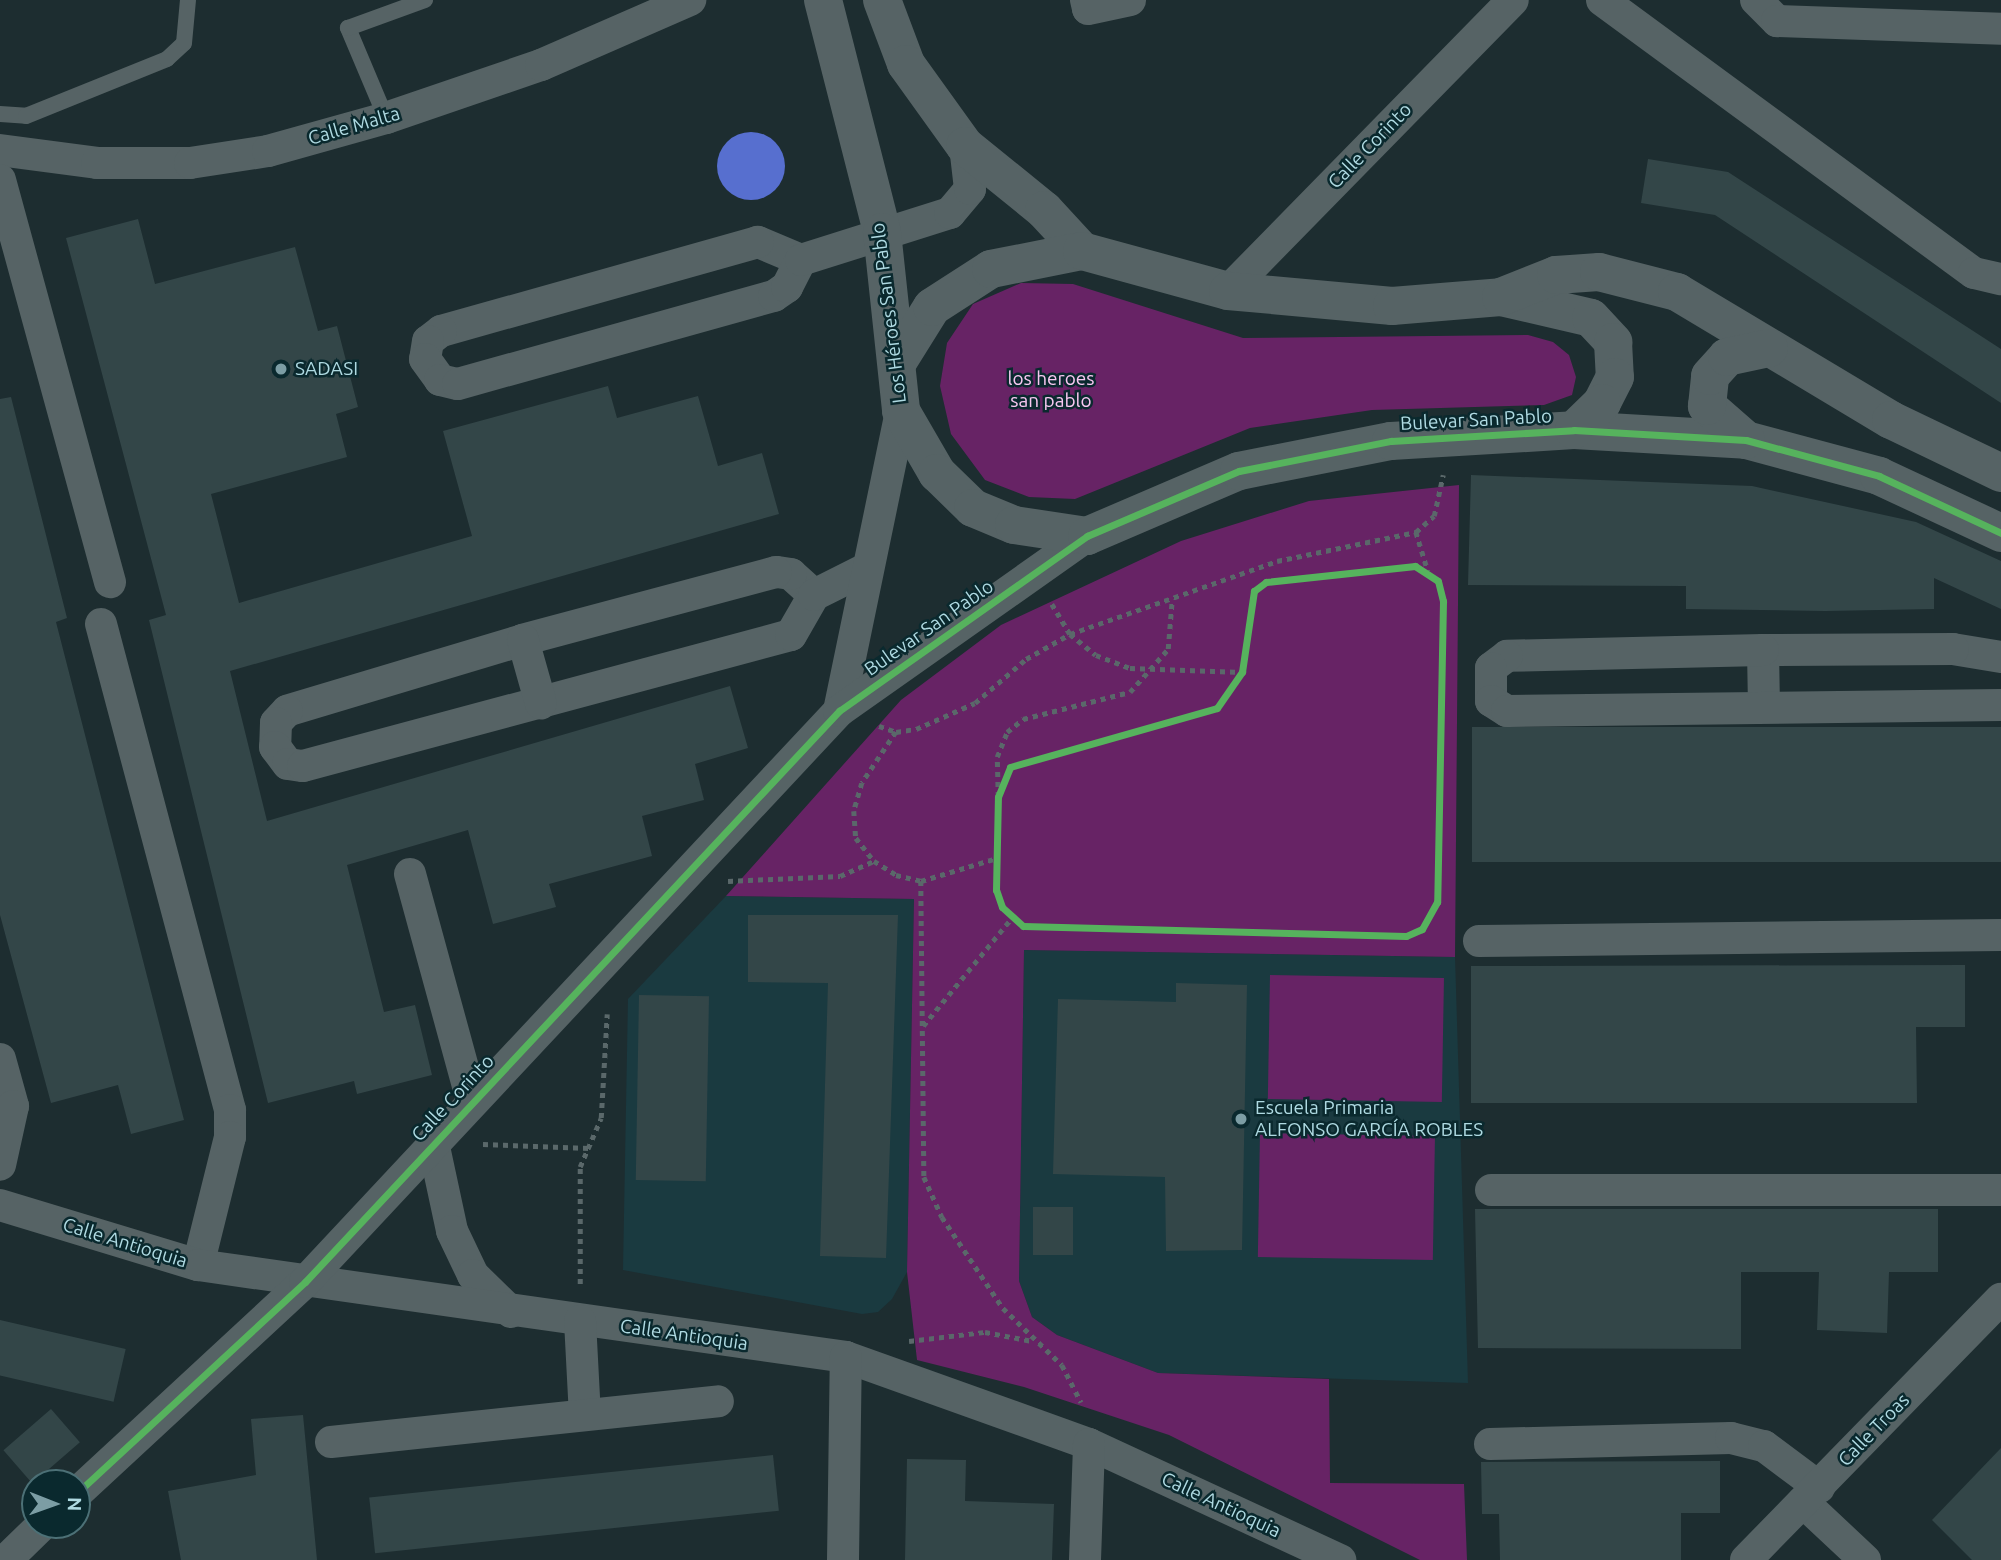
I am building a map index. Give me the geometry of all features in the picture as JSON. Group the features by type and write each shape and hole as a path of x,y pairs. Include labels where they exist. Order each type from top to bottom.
{"street":[{"name":"Los Héroes San Pablo","path":"822,0 882,232 899,360 901,411 838,711"},
{"path":"882,0 906,64 965,146 1044,210 1082,251"},
{"path":"1086,0 1088,9 1129,0"},
{"name":"Calle Corinto","path":"1228,291 1513,0"},
{"path":"1602,0 1974,273 2001,279"},
{"path":"1756,0 1777,21 2001,29"},
{"name":"Calle Malta","path":"0,150 97,163 190,163 268,151 386,118 541,65 687,1"},
{"path":"801,260 787,287 774,296 458,384 440,380 425,359 428,341 441,331 758,242 801,260 882,232 950,213 970,189 965,146"},
{"path":"0,180 110,582"},
{"path":"899,360 932,307 990,269 1082,251 1228,291 1392,306 1501,297 1556,275 1599,272 1677,292 1891,421 2001,473"},
{"path":"1501,297 1591,318 1612,342 1615,377 1602,403 1574,430"},
{"path":"1746,440 1707,405 1710,376 1727,357 1769,348"},
{"path":"901,411 937,473 973,508 1014,525 1087,536"},
{"name":"Bulevar San Pablo","path":"838,711 1087,536 1239,471 1391,441 1574,430 1746,440 1879,476 2001,533"},
{"path":"814,595 791,574 776,572 523,640 286,711 276,723 275,747 288,764 303,766 791,635 814,595 868,568"},
{"path":"101,624 230,1110 230,1137 198,1265"},
{"path":"523,640 541,704"},
{"path":"2001,657 1953,649 1763,650 1507,656 1490,668 1491,701 1507,711 2001,705"},
{"path":"1763,650 1764,707"},
{"name":"Calle Corinto","path":"91,1480 305,1282 838,711"},
{"path":"410,874 472,1101"},
{"path":"1479,941 2001,935"},
{"path":"0,1059 13,1106 0,1165"},
{"path":"433,1142 452,1231 473,1275 510,1312"},
{"path":"1491,1190 2001,1190"},
{"name":"Calle Antioquia","path":"0,1205 198,1265 510,1312 846,1357 1089,1444 1340,1560"},
{"name":"Calle Troas","path":"1746,1560 1998,1308"},
{"path":"580,1321 584,1415"},
{"path":"843,1560 846,1357"},
{"path":"331,1442 718,1401"},
{"path":"1490,1444 1731,1438 1764,1446 1811,1494 1865,1560"},
{"path":"1085,1560 1089,1444"}],"lane":[{"path":"0,114 26,116 167,59 184,43 188,0"},
{"path":"386,118 348,28 425,0"}],"path":[{"path":"997,858 921,881 896,875 874,861 856,838 854,811 862,783 896,732 975,703 1026,659 1070,634 1278,561 1416,532 1434,516 1441,496 1447,438"},
{"path":"1416,532 1428,571"},
{"path":"1415,566 1428,571 1438,581"},
{"path":"1033,574 1070,634 1096,655 1130,668 1242,671"},
{"path":"998,809 997,757 1007,732 1023,719 1129,692 1155,669 1168,649 1172,598"},
{"path":"1236,684 1244,662"},
{"path":"838,711 896,732"},
{"path":"998,797 1010,767"},
{"path":"996,869 997,846"},
{"path":"677,882 820,878 874,861"},
{"path":"921,881 924,1177 957,1240 1003,1308 1033,1341 1062,1365 1079,1395 1089,1444"},
{"path":"1002,908 1011,919 1023,926"},
{"path":"922,1026 1011,919"},
{"path":"580,1321 580,1167 601,1118 610,953"},
{"path":"433,1142 589,1148"},
{"path":"846,1357 934,1335 985,1332 1033,1341"}],"shaded area":[{"path":"726,896 914,899 907,1272 892,1299 878,1312 862,1314 623,1270 628,999"},
{"name":"Escuela Primaria ALFONSO GARCÍA ROBLES","path":"1024,950 1455,957 1468,1383 1158,1373 1057,1335 1032,1317 1019,1281"}],"green space":[{"name":"los heroes san pablo","path":"1021,283 1073,284 1243,338 1528,335 1553,342 1569,355 1576,377 1572,395 1544,405 1372,410 1250,428 1075,499 1029,497 985,480 951,434 940,386 947,343 973,304"},
{"path":"1459,485 1455,957 1024,950 1019,1281 1032,1317 1057,1335 1158,1373 1329,1379 1330,1483 1464,1484 1467,1560 1420,1560 1169,1435 1024,1387 917,1360 907,1272 914,899 726,896 901,700 1001,625 1181,541 1309,501"},
{"path":"1270,975 1444,978 1442,1102 1268,1099"},
{"path":"1260,1133 1435,1136 1433,1260 1258,1257"}],"water":[{"path":"751,132 764,135 775,142 782,153 785,166 782,179 775,190 764,197 751,200 738,197 727,190 720,179 717,166 720,153 727,142 738,135"}],"building":[{"path":"1648,159 1728,172 2001,349 2001,403 1715,215 1641,203"},
{"path":"138,219 155,284 295,247 318,331 337,326 358,407 336,414 347,457 211,494 239,603 472,536 443,431 608,386 617,418 698,396 718,466 762,453 779,514 230,671 267,821 730,686 748,748 695,764 704,800 642,816 652,856 549,884 556,907 493,924 468,830 347,865 384,1012 415,1005 432,1075 357,1094 354,1081 268,1103 149,620 166,615 66,238"},
{"path":"11,397 67,618 56,622 184,1120 131,1134 118,1085 51,1103 0,915 0,399"},
{"path":"1471,475 1752,486 1916,522 2001,561 2001,609 1934,578 1934,609 1825,611 1686,609 1686,586 1468,585"},
{"path":"1472,727 2001,727 2001,862 1472,862"},
{"path":"748,915 898,915 886,1258 820,1256 828,983 748,982"},
{"path":"1965,965 1965,1027 1916,1027 1917,1103 1471,1103 1471,966"},
{"path":"1176,983 1247,985 1242,1250 1166,1251 1165,1177 1053,1174 1058,999 1176,1002"},
{"path":"639,995 709,996 706,1181 636,1180"},
{"path":"1033,1207 1073,1207 1073,1255 1033,1255"},
{"path":"1475,1209 1938,1209 1938,1272 1889,1272 1887,1333 1817,1330 1819,1272 1741,1272 1741,1349 1478,1348"},
{"path":"0,1320 126,1349 114,1402 0,1375"},
{"path":"51,1409 80,1442 49,1469 21,1471 3,1450"},
{"path":"303,1415 317,1560 181,1560 168,1491 256,1475 251,1419"},
{"path":"2001,1448 2001,1560 1972,1560 1932,1520"},
{"path":"773,1455 779,1511 375,1553 369,1497"},
{"path":"907,1459 966,1460 965,1501 1054,1504 1052,1560 905,1560"},
{"path":"1720,1461 1720,1513 1681,1513 1681,1560 1500,1560 1499,1514 1482,1514 1481,1462"}],"cycle path":[{"path":"91,1480 305,1282 839,711 1087,536 1239,471 1391,441 1574,430 1746,440 1879,476 2001,533"},
{"path":"1415,566 1438,581 1443,601 1437,902 1422,929 1406,936 1023,926 1002,907 996,890 998,797 1010,767 1217,708 1242,672 1254,591 1266,582 1415,566"}],"place":[{"name":"SADASI","path":"281,369"},
{"name":"Escuela Primaria ALFONSO GARCÍA ROBLES","path":"1241,1119"}]}
